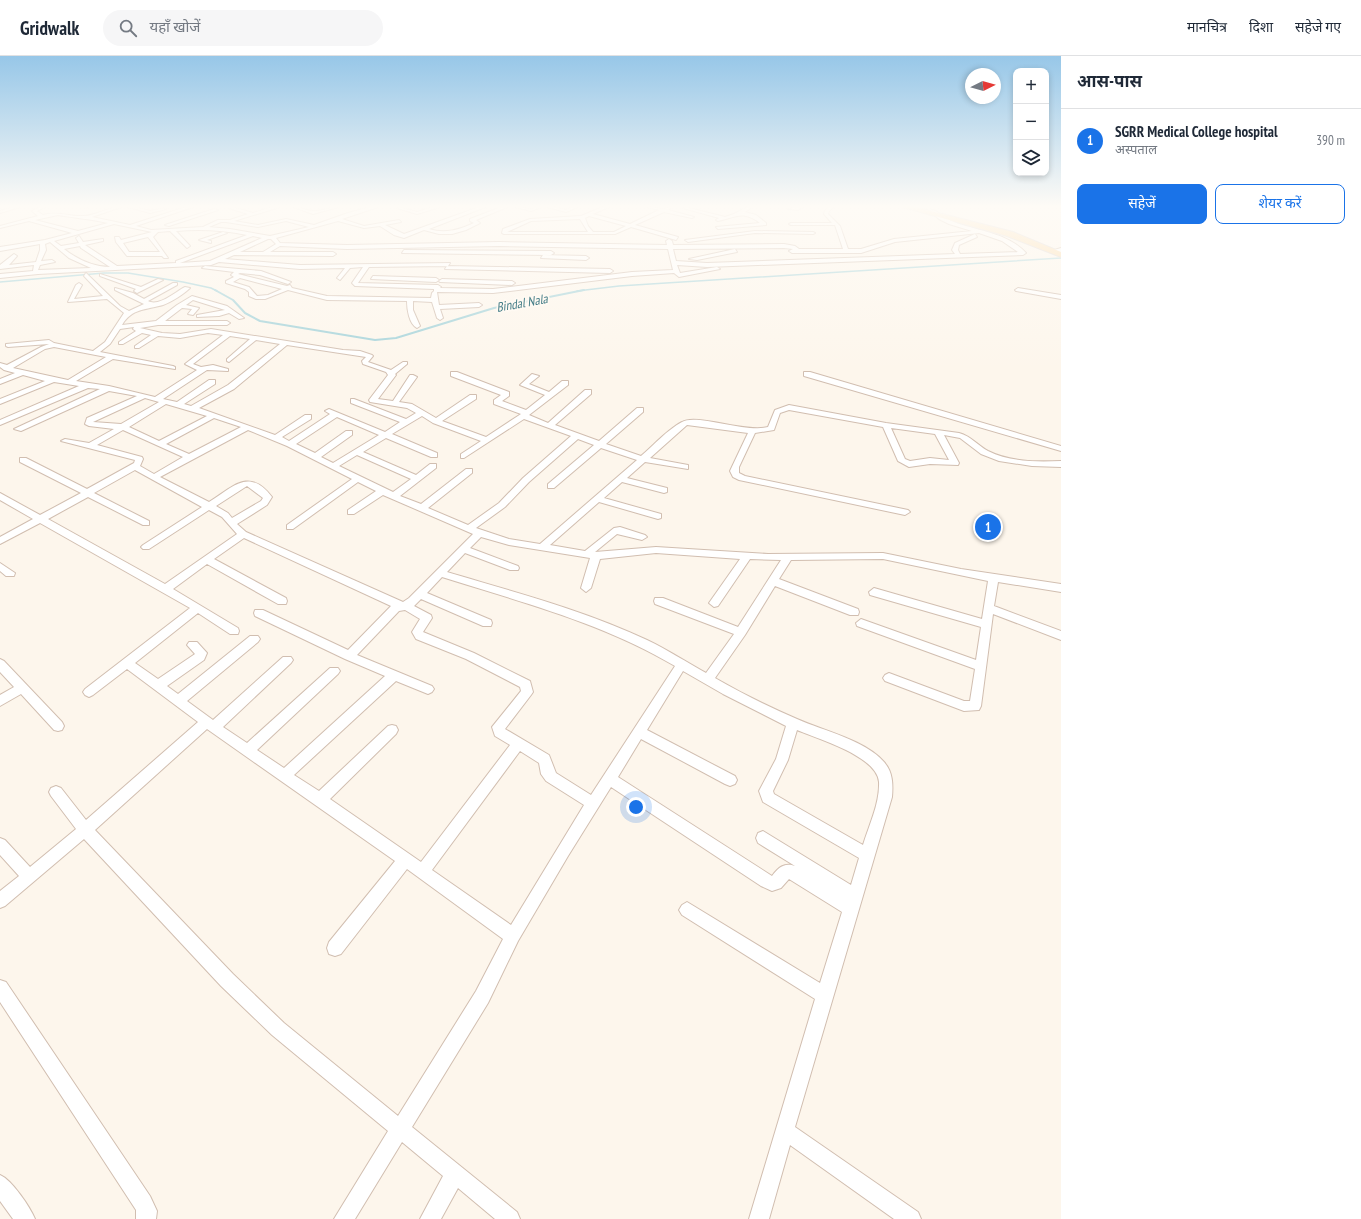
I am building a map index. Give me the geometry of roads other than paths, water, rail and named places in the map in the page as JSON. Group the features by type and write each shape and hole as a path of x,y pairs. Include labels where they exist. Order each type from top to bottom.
{"street":[{"path":"34,272 38,260"},
{"path":"77,260 100,272 142,289"},
{"path":"107,260 116,268"},
{"path":"132,260 137,267"},
{"path":"171,260 174,263"},
{"path":"167,266 182,260"},
{"path":"0,276 34,272 100,272 116,268 211,263 218,260"},
{"path":"222,260 300,267 367,266 444,269 490,268 610,271"},
{"path":"300,267 309,260"},
{"path":"440,318 434,303 444,269 448,260"},
{"path":"673,261 683,260"},
{"path":"673,261 707,265 817,260"},
{"path":"673,261 679,275 685,275 730,268 933,260"},
{"path":"2,267 52,262"},
{"path":"159,266 157,270 212,268 240,273 288,288 334,299 410,300 434,303 479,305"},
{"path":"367,266 356,284 440,285 488,282 552,283"},
{"path":"340,278 348,267"},
{"path":"488,282 490,268"},
{"path":"561,269 561,282"},
{"path":"587,270 592,279"},
{"path":"391,271 409,272"},
{"path":"373,278 488,291 561,282 676,271"},
{"path":"295,284 270,296 257,298 251,295 252,292 247,288 228,282 240,273 265,274 315,289 334,299"},
{"path":"86,275 118,307 128,313"},
{"path":"134,286 149,279"},
{"path":"131,294 160,280"},
{"path":"94,353 106,344 119,327 121,319 128,313 175,284"},
{"path":"79,285 70,301 109,297"},
{"path":"117,289 131,294 146,303 160,304 187,288"},
{"path":"1018,290 1061,298"},
{"path":"158,323 179,306 194,298 225,307 241,318"},
{"path":"410,300 410,310 417,326"},
{"path":"179,306 196,308 191,314"},
{"path":"184,323 193,317 215,315 231,310"},
{"path":"121,344 139,328 158,323 227,323"},
{"path":"119,327 139,328 158,333 188,336 208,331 343,352 356,351 370,356 365,360 365,363 391,373"},
{"path":"137,347 158,333"},
{"path":"202,370 188,364 228,334"},
{"path":"229,360 255,338"},
{"path":"8,345 49,342 51,343 50,346"},
{"path":"192,409 226,390 285,343"},
{"path":"3,367 50,346 57,345 111,357 173,368"},
{"path":"68,383 111,357"},
{"path":"373,400 391,377 391,373 405,363"},
{"path":"3,367 52,380 86,386 109,388 161,400 214,415 277,437 382,491 474,531 508,542 592,555 616,556 634,552 656,550 787,558 883,556 993,579 1061,588"},
{"path":"90,446 122,427 202,370 210,367 226,370"},
{"path":"0,382 22,373"},
{"path":"454,374 506,394"},
{"path":"807,374 1061,449"},
{"path":"535,376 524,385 550,395"},
{"path":"395,403 413,377"},
{"path":"0,402 52,380"},
{"path":"178,405 212,382"},
{"path":"464,456 525,415 565,383"},
{"path":"0,423 86,386"},
{"path":"18,429 109,388"},
{"path":"515,389 506,394 497,402 549,426 642,459 685,467"},
{"path":"549,426 588,392"},
{"path":"144,396 96,417 89,422 91,425 122,427 161,443 189,457"},
{"path":"436,421 473,397"},
{"path":"406,422 353,400 373,400 409,406 420,414 436,421 487,440"},
{"path":"542,547 685,423 759,430 771,428 774,415 778,410 790,407 886,425 963,436 982,451 1001,458 1030,464 1061,464"},
{"path":"551,486 640,410"},
{"path":"290,444 332,412 434,454"},
{"path":"333,466 420,414"},
{"path":"161,443 214,415"},
{"path":"277,437 308,417"},
{"path":"886,425 902,461 910,464 930,461 955,463 938,432"},
{"path":"154,477 247,427"},
{"path":"759,430 735,467 734,471 736,475 742,478 905,512"},
{"path":"315,457 349,433"},
{"path":"349,656 396,607 403,606 420,594 463,549 474,531 526,480 576,436"},
{"path":"0,542 88,494 138,464 139,459 65,441"},
{"path":"357,452 417,478"},
{"path":"23,460 146,523"},
{"path":"394,496 433,466"},
{"path":"135,467 228,517 236,529 243,534 427,618 417,632 420,636 470,656 526,684 527,692 498,730 500,734 544,759 548,774 551,777 594,804"},
{"path":"422,508 469,472"},
{"path":"290,527 357,479"},
{"path":"620,479 664,490"},
{"path":"146,547 242,485 248,483 268,498 264,503 231,523"},
{"path":"351,512 382,491"},
{"path":"0,496 198,608 234,631"},
{"path":"598,499 658,516"},
{"path":"586,588 592,555 614,531 620,530 642,537"},
{"path":"164,590 243,534"},
{"path":"463,549 514,568"},
{"path":"714,603 747,556"},
{"path":"706,680 741,632 787,558"},
{"path":"207,560 282,601"},
{"path":"0,566 10,573"},
{"path":"440,573 580,618 639,642 682,664 706,680 794,723 845,745 869,758 881,768 886,783 885,797 866,854 759,1219"},
{"path":"889,678 971,707 977,703 980,666 993,579"},
{"path":"773,581 854,612"},
{"path":"874,592 987,625"},
{"path":"420,594 487,623"},
{"path":"659,601 741,632"},
{"path":"89,692 198,608"},
{"path":"989,608 1061,636"},
{"path":"259,613 393,676 428,689"},
{"path":"861,623 980,666"},
{"path":"179,701 254,639"},
{"path":"159,685 200,657 201,653 193,645"},
{"path":"0,901 287,660"},
{"path":"126,662 284,776 513,936"},
{"path":"0,664 58,726"},
{"path":"344,1219 482,997 513,936 563,851 682,664"},
{"path":"248,750 334,671"},
{"path":"284,776 393,676"},
{"path":"0,701 22,687"},
{"path":"794,723 782,760 766,791 768,798 866,854"},
{"path":"319,800 392,730"},
{"path":"639,732 730,780"},
{"path":"422,872 518,744"},
{"path":"610,779 766,881 772,884 776,883 784,872 791,872 853,902"},
{"path":"56,792 85,830 278,1029 510,1219"},
{"path":"763,838 853,902"},
{"path":"0,845 30,876"},
{"path":"335,948 405,860"},
{"path":"687,910 824,995"},
{"path":"0,988 143,1203 147,1211 146,1219"},
{"path":"784,1130 911,1219"},
{"path":"430,1219 455,1174"},
{"path":"0,1185 25,1219"}],"waterway":[{"name":"Bindal Nala","path":"582,290 619,286 1025,260"},
{"name":"Bindal Nala","path":"0,282 104,273 128,273 183,282 215,290"},
{"name":"Bindal Nala","path":"215,290 233,300 245,313 260,321 375,340 396,338 494,308 582,290"},
{"name":"Bindal Nala","path":"577,291 582,290"}],"place":[{"name":"SGRR Medical College hospital","path":"988,527"}]}
